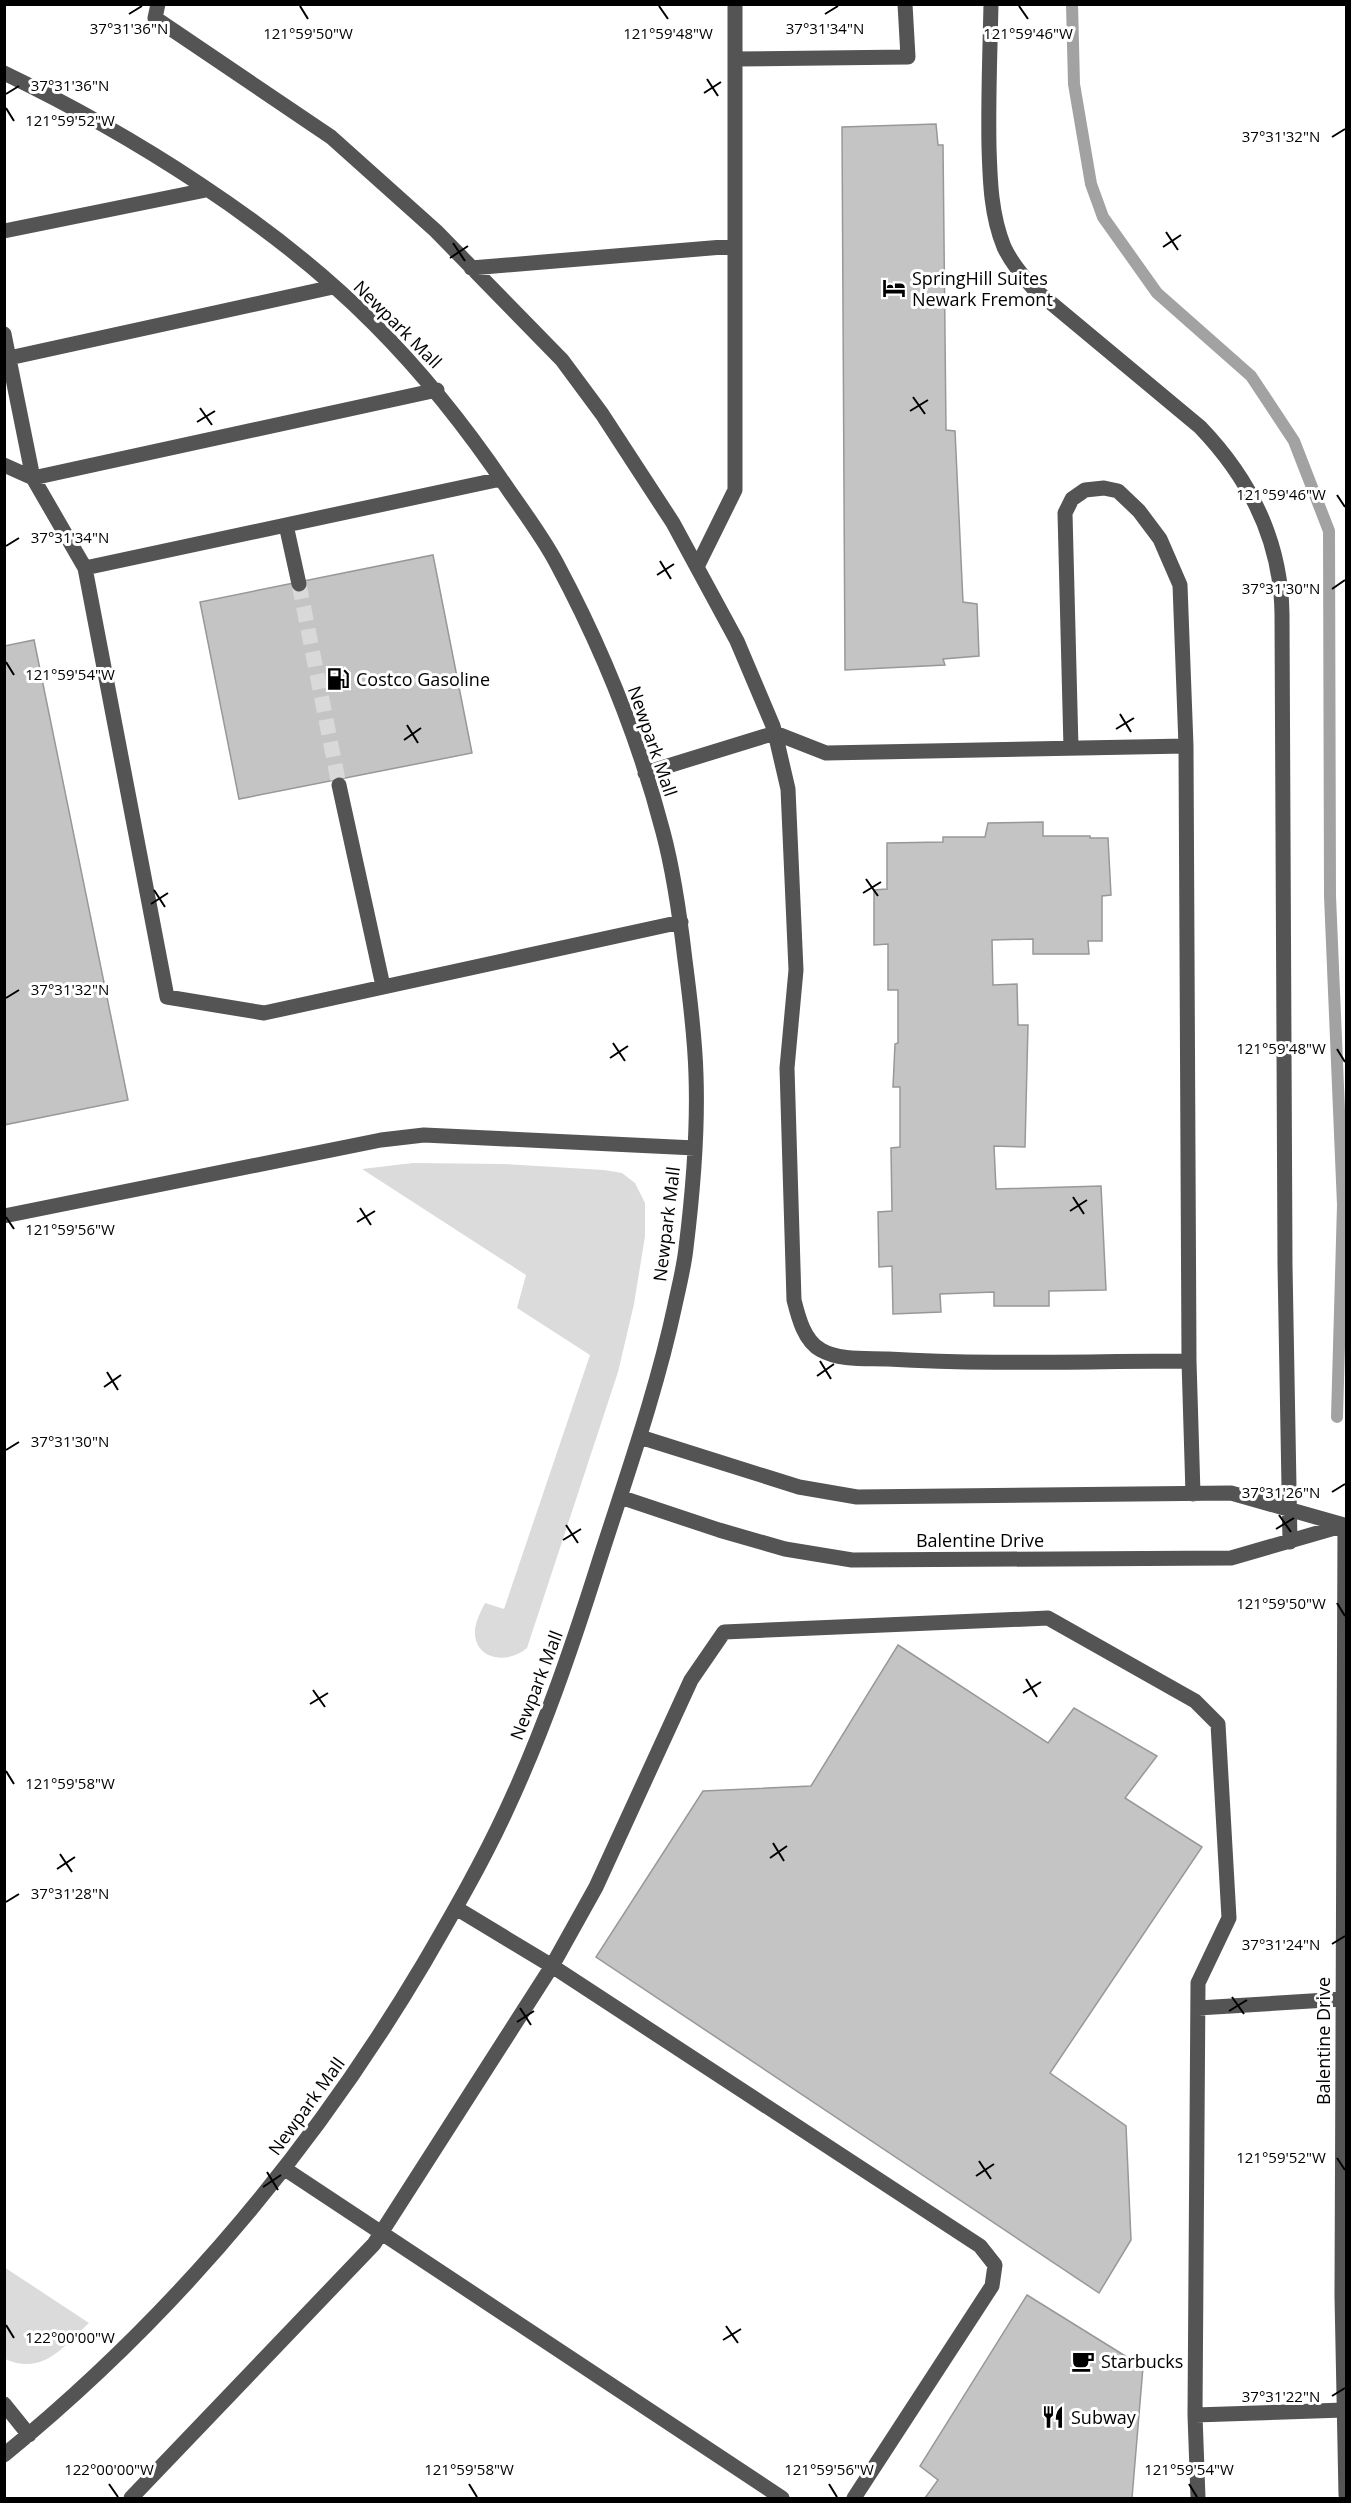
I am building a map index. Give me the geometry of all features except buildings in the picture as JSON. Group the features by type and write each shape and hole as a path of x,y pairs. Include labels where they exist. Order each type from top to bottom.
{"street":[{"path":"158,4 154,18 331,136 436,231 562,360 673,523 737,641 775,733 788,801 796,970 787,1080 794,1300 799,1322 804,1329 820,1350 842,1356 916,1361 1189,1361"},
{"path":"697,567 735,490 735,4"},
{"path":"736,59 908,57 905,4"},
{"path":"991,4 988,107 990,167 993,212 1004,247 1016,268 1033,288 1200,427 1225,453 1262,520 1273,544 1279,570 1282,614 1285,1265 1290,1542"},
{"name":"Newpark Mall","path":"4,73 119,134 206,190 251,222 333,287 366,316 436,390 501,479 555,558 600,654 635,738 664,835 681,922 696,1075 694,1148 686,1254 666,1346 640,1437 577,1633 546,1717 506,1812 456,1908 408,1989 354,2073 285,2169 231,2235 167,2304 95,2377 4,2455"},
{"path":"4,231 206,190"},
{"path":"471,268 735,246"},
{"path":"9,358 333,287"},
{"path":"4,334 33,478 85,568 167,997 264,1013 681,922"},
{"path":"4,465 33,478 436,390"},
{"path":"85,568 501,479"},
{"path":"1071,748 1065,513 1072,499 1085,490 1104,488 1118,491 1139,511 1160,539 1180,585 1186,746 1189,1361 1193,1494"},
{"path":"286,525 299,584"},
{"path":"645,773 775,733 826,753 1186,746"},
{"path":"339,784 383,986"},
{"path":"4,1216 381,1140 424,1135 694,1148"},
{"path":"640,1437 799,1487 857,1497 1231,1493 1346,1526"},
{"name":"Balentine Drive","path":"620,1497 785,1549 852,1560 1231,1558 1346,1526 1343,1999 1344,2493"},
{"path":"131,2499 374,2244 552,1966 596,1887 691,1680 724,1632 1048,1618 1195,1701 1218,1724 1229,1918 1198,1983 1195,2415 1198,2499"},
{"path":"456,1908 552,1966 980,2246 995,2265 992,2286 854,2499"},
{"path":"1198,2008 1343,1999"},
{"path":"285,2169 382,2231 782,2499"},
{"path":"4,2404 29,2435"},
{"path":"1195,2415 1344,2410"}],"shaded area":[{"path":"413,1163 504,1164 622,1173 635,1183 645,1203 645,1236 634,1304 618,1372 527,1648 504,1658 488,1655 482,1651 475,1635 476,1623 485,1603 504,1609 590,1355 517,1308 526,1275 362,1169"},
{"path":"4,2267 89,2323 61,2349 41,2361 30,2364 5,2359"}],"waterway":[{"path":"1072,4 1074,84 1091,184 1103,217 1157,293 1251,376 1294,441 1329,531 1330,896 1343,1205 1337,1417"}],"tunnel":[{"path":"299,584 339,785"}],"place":[{"name":"SpringHill Suites Newark Fremont","path":"894,288"},
{"name":"Costco Gasoline","path":"338,679"},
{"name":"Starbucks","path":"1083,2361"},
{"name":"Subway","path":"1053,2417"}]}
